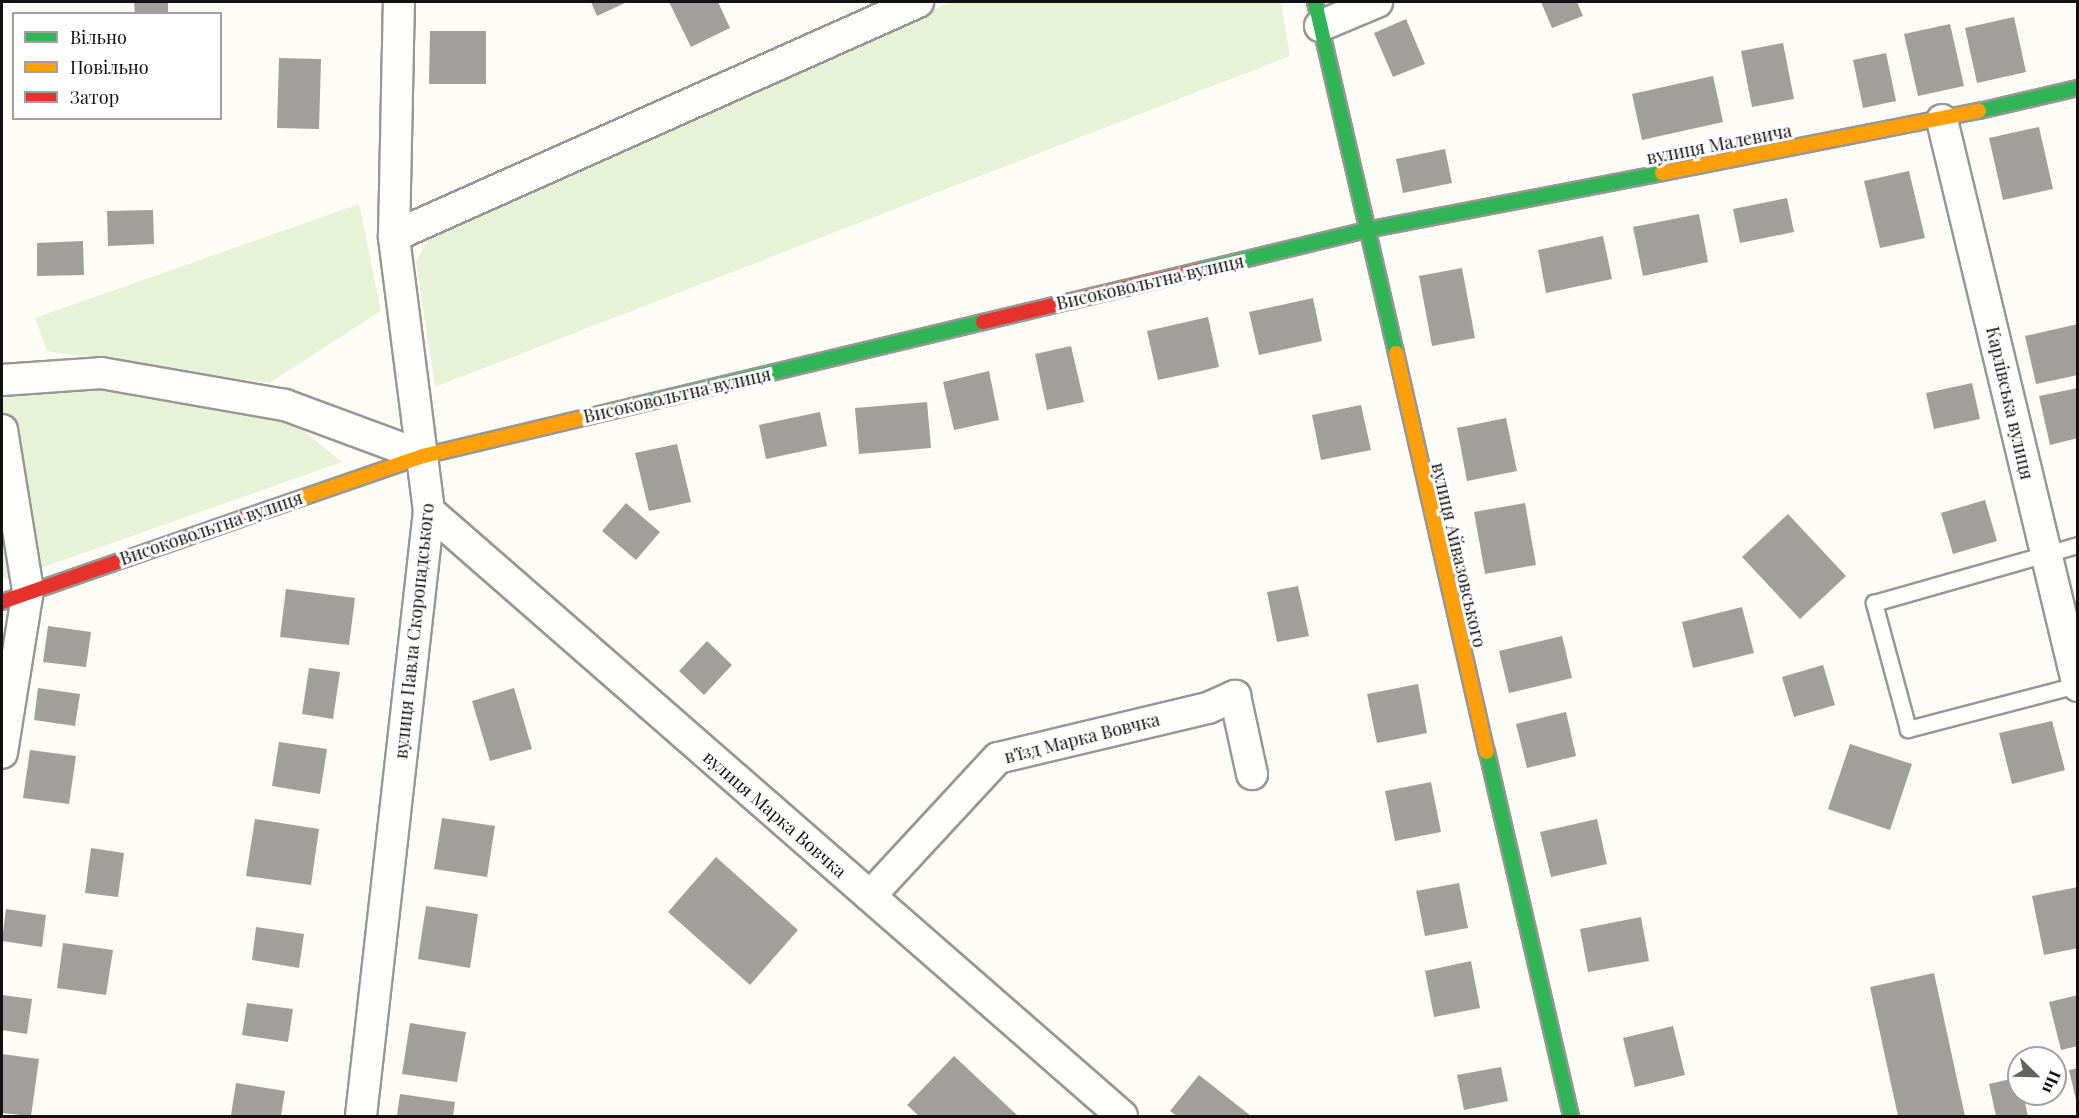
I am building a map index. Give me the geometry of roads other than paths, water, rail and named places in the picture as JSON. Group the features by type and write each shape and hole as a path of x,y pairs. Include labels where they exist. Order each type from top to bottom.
{"street":[{"name":"вулиця Павла Скоропадського","path":"361,1116 429,511 394,236 399,2"},
{"path":"394,236 918,2"},
{"path":"1317,14 1377,2"},
{"name":"вулиця Айвазовського","path":"1317,14 1571,1116"},
{"name":"вулиця Малевича","path":"1366,230 1942,120 2078,88"},
{"name":"Карлівська вулиця","path":"1942,120 2077,686"},
{"name":"Високовольтна вулиця","path":"15,596 423,456 1366,230"},
{"path":"2,380 101,373 285,405 423,456"},
{"path":"2,430 15,596 2,753"},
{"name":"вулиця Марка Вовчка","path":"429,511 1122,1116"},
{"name":"в'їзд Марка Вовчка","path":"870,896 998,758 1208,708 1235,696 1252,774"}],"lane":[{"path":"2077,686 1908,729 1874,603 2078,545"}]}
